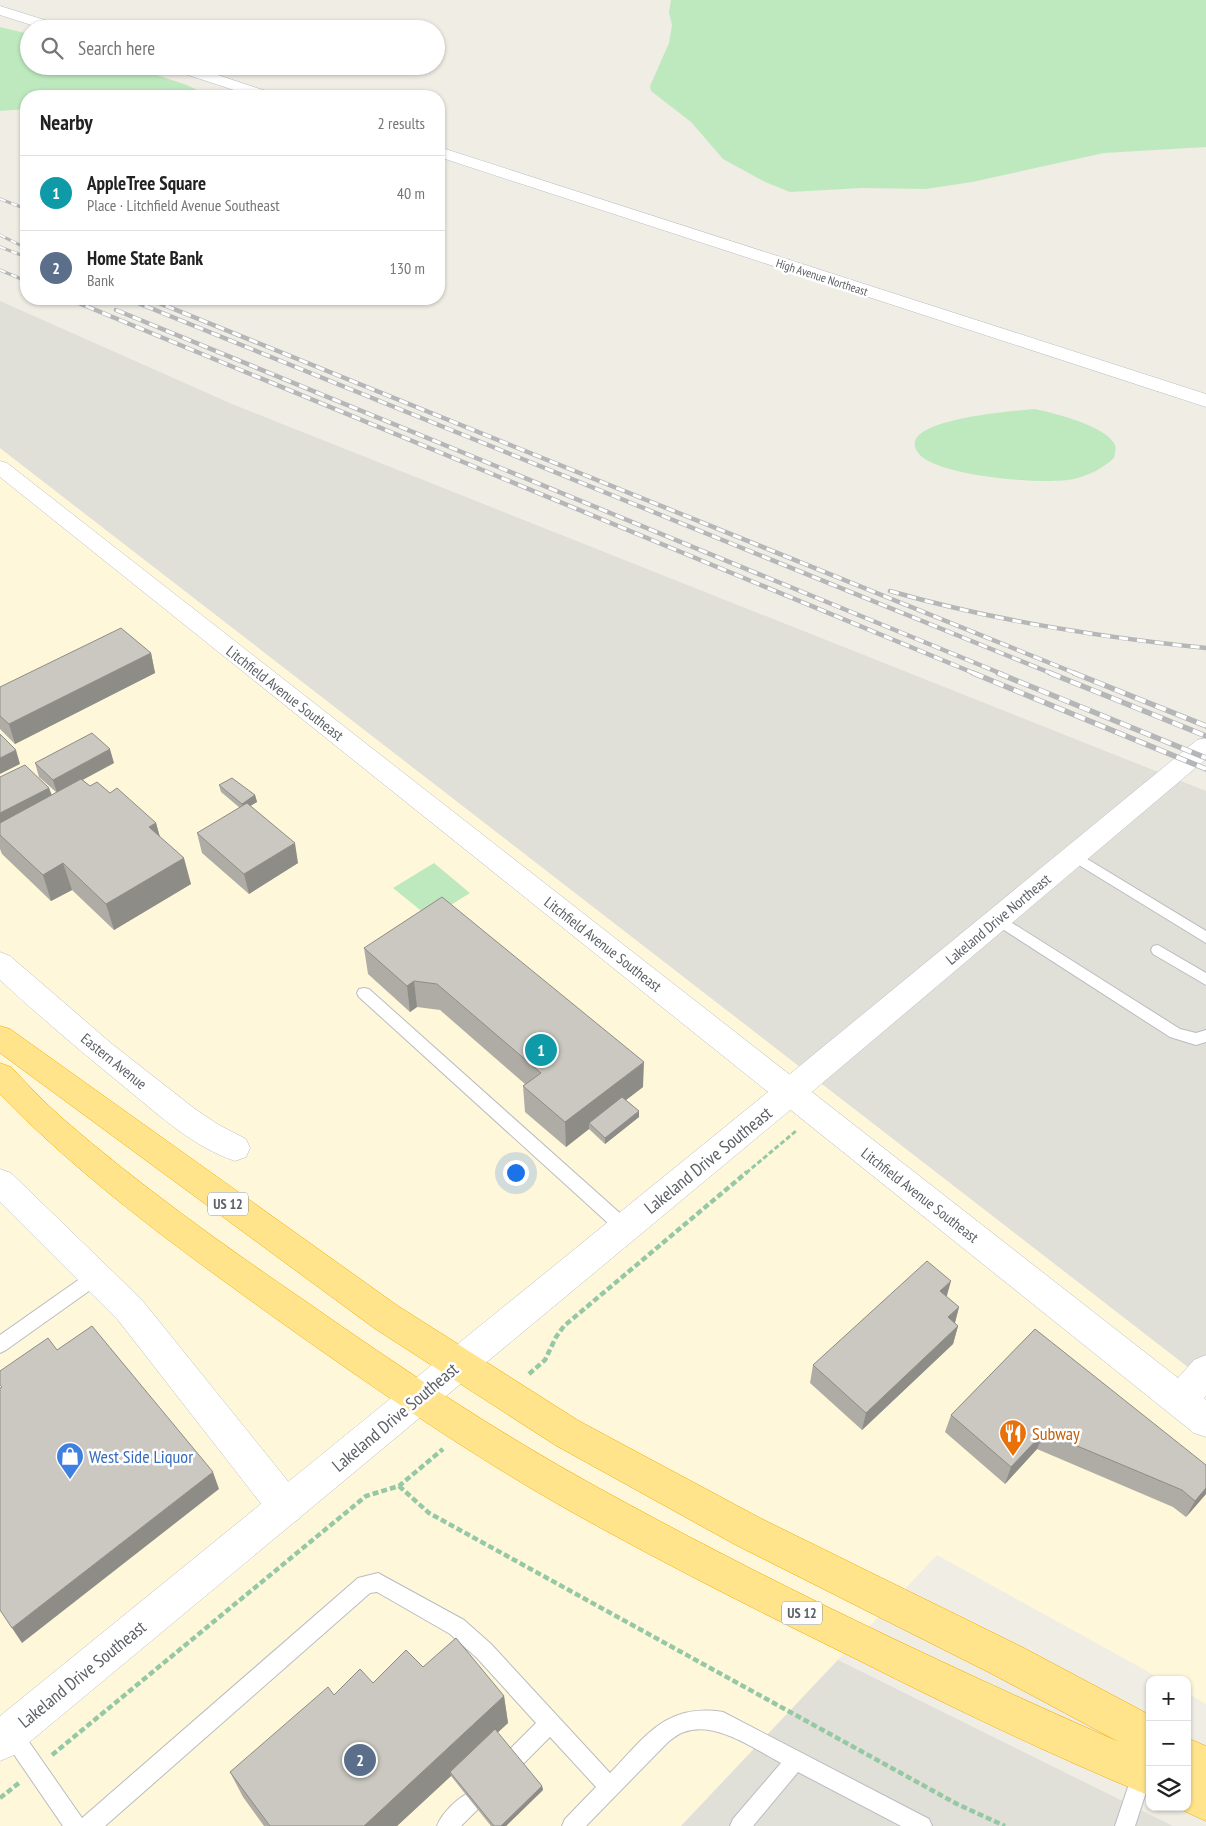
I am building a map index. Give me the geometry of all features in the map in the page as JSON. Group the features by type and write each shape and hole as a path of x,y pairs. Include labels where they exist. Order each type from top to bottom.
{"highway":[{"name":"US 12","path":"0,1037 386,1317 567,1433 755,1535 1008,1661 1146,1735"},
{"name":"US 12","path":"0,1075 49,1125 153,1210 218,1259 418,1399 581,1498 753,1589 994,1707 1146,1774"},
{"path":"1191,1760 1206,1768"},
{"path":"1191,1794 1206,1801"}],"street":[{"path":"0,10 31,20"},
{"path":"202,75 248,90"},
{"name":"High Avenue Northeast","path":"445,154 1206,402"},
{"name":"Litchfield Avenue Southeast","path":"0,467 1206,1421"},
{"name":"Lakeland Drive Northeast","path":"801,1102 998,919 1206,746"},
{"name":"Eastern Avenue","path":"0,963 104,1054 194,1126 215,1139 235,1148"},
{"name":"Lakeland Drive Southeast","path":"5,1737 625,1228 801,1102"},
{"path":"0,1182 97,1276 148,1330 216,1421 286,1507"},
{"path":"1180,1400 1206,1371"}],"lane":[{"path":"1074,856 1206,938"},
{"path":"998,919 1175,1033 1185,1038 1196,1039 1206,1036"},
{"path":"1158,950 1206,980"},
{"path":"364,993 625,1228"},
{"path":"0,1345 97,1276"},
{"path":"88,1826 365,1585 378,1582 388,1586 456,1627 484,1650 609,1787"},
{"path":"572,1826 661,1735 674,1725 688,1719 702,1718 723,1722 911,1823"},
{"path":"515,1758 550,1723"},
{"path":"5,1737 36,1768 75,1826"},
{"path":"740,1826 789,1769 792,1758"},
{"path":"1125,1826 1146,1774"},
{"path":"447,1826 471,1802"}],"path":[{"path":"545,1360 556,1336 564,1326 793,1136 801,1102"},
{"path":"0,1798 366,1496 399,1486 433,1457"},
{"path":"399,1486 429,1513 957,1804 1005,1826"}],"shaded area":[{"path":"0,301 232,404 1206,791 1206,1381 0,448"},
{"path":"0,448 1206,1381 1206,1704 1191,1695 1191,1676 1156,1676 937,1555 681,1826 0,1826"},
{"path":"838,1660 1173,1826 681,1826"}],"green space":[{"path":"671,0 1206,0 1206,147 1104,153 972,182 926,189 862,188 790,192 765,182 723,159 691,122 651,91 650,86 669,43 672,25 669,13"},
{"path":"0,27 20,32 20,75 156,75 197,90 20,90 20,109 0,111"},
{"path":"1034,409 1089,425 1100,431 1114,443 1116,449 1114,458 1095,471 1074,479 1060,481 1017,480 969,474 930,462 919,454 915,442 922,432 938,425 983,415"},
{"path":"434,863 470,893 430,918 393,888"}],"building":[{"path":"121,628 151,653 9,724 0,716 0,687"},
{"path":"92,733 110,749 53,780 35,763"},
{"path":"0,734 16,750 0,758"},
{"path":"25,765 49,788 0,813 0,777"},
{"path":"232,778 255,795 242,804 219,785"},
{"path":"81,779 90,786 97,782 110,793 117,788 156,823 149,827 184,858 106,904 63,863 43,875 0,835 0,823"},
{"path":"247,803 295,843 244,874 197,833"},
{"path":"442,897 644,1062 565,1122 523,1086 541,1073 437,984 414,981 407,986 364,948"},
{"path":"622,1097 639,1111 605,1138 589,1123"},
{"path":"927,1261 951,1281 940,1291 959,1307 948,1317 958,1326 866,1413 813,1365"},
{"path":"92,1326 213,1472 12,1628 0,1610 0,1388 2,1387 0,1385 0,1371 48,1338 57,1350"},
{"path":"1035,1329 1206,1465 1206,1488 1195,1501 1182,1490 1044,1432 1011,1467 951,1415"},
{"path":"456,1638 504,1696 364,1826 270,1826 230,1772 328,1687 334,1695 360,1669 373,1683 406,1650 423,1667"},
{"path":"495,1729 542,1786 501,1826 494,1826 450,1772"}],"railway":[{"path":"0,199 20,207"},
{"path":"0,235 20,245"},
{"path":"0,247 20,255"},
{"path":"0,270 20,278"},
{"path":"84,305 976,674"},
{"path":"143,305 1053,674"},
{"path":"164,305 1077,674"},
{"path":"116,310 1002,674"},
{"path":"890,591 968,611 1047,627 1126,639 1206,648"},
{"path":"973,673 1206,769"},
{"path":"998,673 1206,758"},
{"path":"1050,673 1206,736"},
{"path":"1074,673 1206,726"}],"place":[{"name":"AppleTree Square","path":"541,1050"},
{"name":"Subway","path":"1013,1457"},
{"name":"West Side Liquor","path":"70,1480"},
{"name":"Home State Bank","path":"360,1760"}]}
